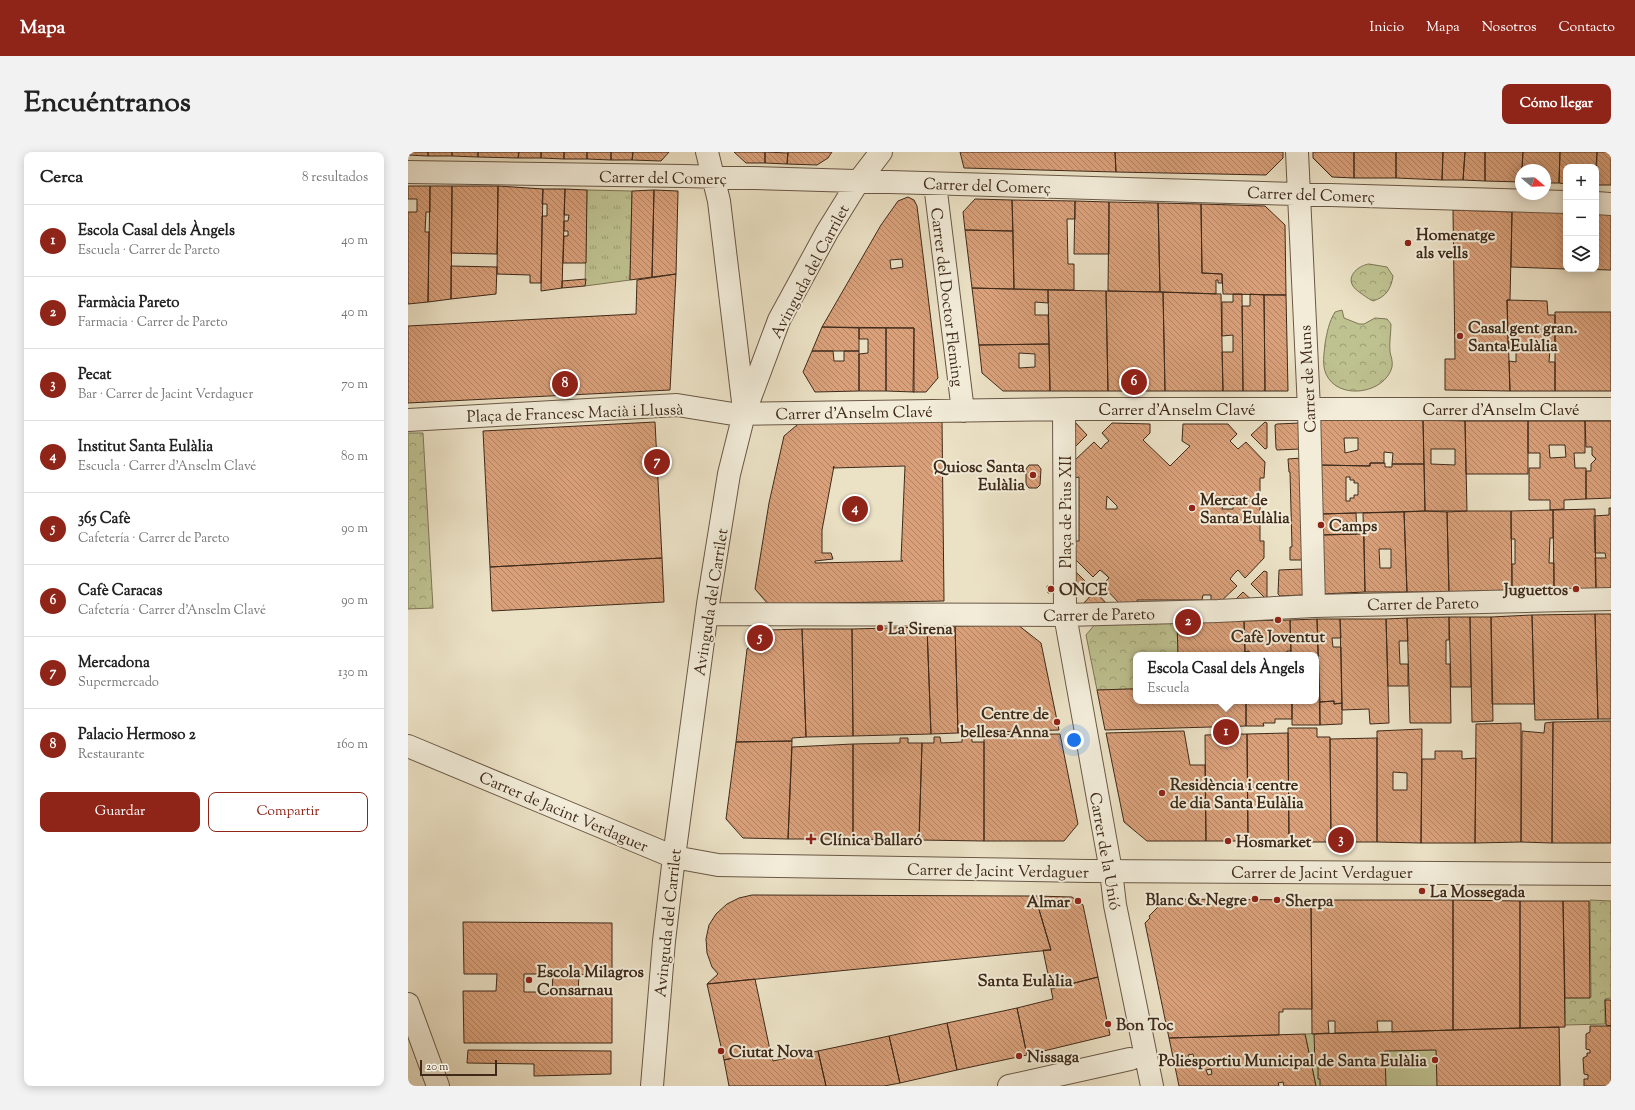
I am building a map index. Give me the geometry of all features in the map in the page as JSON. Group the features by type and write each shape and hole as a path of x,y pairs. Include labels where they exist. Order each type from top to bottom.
{"street":[{"path":"706,152 719,201 744,414"},
{"name":"Avinguda del Carrilet","path":"652,1086 674,857 706,614 729,474 744,414 779,320 827,232 858,182 880,152"},
{"name":"Carrer de Muns","path":"1297,152 1309,409 1314,606"},
{"name":"Carrer del Comerç","path":"408,172 1298,193 1563,202"},
{"name":"Carrer del Doctor Fleming","path":"934,184 963,411"},
{"path":"1599,203 1611,204"},
{"name":"Plaça de Francesc Macià i Llussà","path":"408,420 677,405 734,414 744,414"},
{"name":"Carrer d'Anselm Clavé","path":"744,414 1064,409 1611,409"},
{"name":"Plaça de Pius XII","path":"1064,409 1065,615"},
{"name":"Carrer de Pareto","path":"706,614 1065,615 1218,611 1314,606 1611,599"},
{"name":"Carrer de la Unió","path":"1065,615 1111,871 1115,905 1152,1086"},
{"name":"Carrer de Jacint Verdaguer","path":"408,746 674,857 718,865 1111,871 1611,874"},
{"path":"408,1004 438,1086"},
{"path":"1009,1086 1060,1080 1130,1059"}],"green space":[{"path":"587,190 632,191 630,280 585,286"},
{"path":"1369,264 1387,267 1393,276 1391,285 1385,295 1373,301 1356,289 1351,282 1353,274 1358,268"},
{"path":"1342,310 1344,318 1359,324 1364,324 1375,318 1387,319 1391,324 1390,352 1392,367 1388,376 1371,388 1361,391 1350,391 1340,388 1332,383 1326,374 1324,359 1327,331 1335,312"},
{"path":"408,433 423,433 433,608 408,609"},
{"path":"1177,622 1178,652 1133,652 1133,689 1097,690 1086,635 1096,623"},
{"path":"1590,900 1611,901 1611,998 1605,999 1605,1024 1565,1025 1565,997 1591,997"},
{"name":"Poliesportiu Municipal de Santa Eulàlia","path":"1559,1027 1560,1086 1316,1086 1305,1034"}],"building":[{"path":"408,152 428,152 428,156 408,155"},
{"path":"428,152 452,152 452,156 428,156"},
{"path":"452,152 478,152 478,157 452,156"},
{"path":"478,152 519,152 518,158 478,157"},
{"path":"519,152 541,152 541,158 518,158"},
{"path":"541,152 564,152 564,159 541,158"},
{"path":"564,152 587,152 587,159 564,159"},
{"path":"587,152 611,152 611,160 587,159"},
{"path":"611,152 633,152 632,160 611,160"},
{"path":"633,152 669,152 661,161 632,160"},
{"path":"734,152 765,152 765,163 746,163"},
{"path":"765,152 788,153 787,164 765,163"},
{"path":"788,152 832,152 828,158 817,165 787,164"},
{"path":"960,152 1115,152 1116,172 964,168"},
{"path":"1115,152 1283,152 1283,158 1266,175 1116,172"},
{"path":"1313,152 1354,152 1354,178 1332,177 1313,158"},
{"path":"1354,152 1396,152 1396,178 1354,178"},
{"path":"1396,152 1443,152 1442,180 1396,178"},
{"path":"1443,152 1465,152 1463,180 1442,180"},
{"path":"1465,152 1485,152 1485,181 1463,180"},
{"path":"1485,152 1523,152 1522,164 1515,164 1515,182 1485,181"},
{"path":"1523,152 1560,152 1559,183 1551,183 1551,164 1522,164"},
{"path":"1560,152 1597,152 1596,164 1563,164 1563,184 1559,183"},
{"path":"1597,152 1611,152 1611,185 1599,185 1599,164 1597,164"},
{"path":"408,186 430,186 430,212 426,212 425,232 429,232 428,302 408,304 408,212 417,212 417,199 408,199"},
{"path":"430,186 452,186 451,299 428,302"},
{"path":"452,186 498,186 497,254 451,253"},
{"path":"498,186 543,189 541,283 530,283 530,275 497,274"},
{"path":"543,189 565,189 562,288 541,291 542,216 547,216 547,204 542,204"},
{"path":"565,189 587,190 586,263 563,263 564,236 568,236 568,231 564,231 564,221 568,221 569,215 564,215"},
{"path":"654,190 678,191 676,274 652,277"},
{"path":"654,190 652,277 630,280 632,191"},
{"path":"908,197 914,200 917,206 938,378 926,392 913,392 914,328 822,327 881,225 898,201","holes":["902,259 903,267 891,269 890,260"]},
{"path":"975,199 1012,200 1013,231 965,230 963,212"},
{"path":"1012,200 1075,201 1075,219 1067,219 1068,264 1074,264 1074,290 1014,289"},
{"path":"1075,201 1109,202 1109,254 1074,254"},
{"path":"1109,202 1158,203 1160,292 1108,291"},
{"path":"1158,203 1201,204 1202,273 1222,274 1222,283 1218,283 1218,280 1216,280 1216,294 1160,292"},
{"path":"1201,204 1265,206 1285,225 1286,295 1223,294 1222,274 1202,273"},
{"path":"1453,210 1512,212 1510,300 1507,300 1510,391 1445,390 1445,359 1455,359"},
{"path":"1512,211 1563,212 1563,269 1511,267"},
{"path":"1599,213 1611,214 1611,270 1599,270"},
{"path":"965,230 1013,231 1014,289 972,288"},
{"path":"451,266 497,267 496,294 451,299"},
{"path":"676,274 670,390 408,403 408,326 636,314 637,280"},
{"path":"586,279 585,286 562,288 562,281"},
{"path":"972,288 1048,290 1048,303 1035,302 1035,315 1048,315 1049,344 979,345"},
{"path":"1048,290 1106,291 1108,391 1050,391"},
{"path":"1106,291 1163,292 1165,391 1108,391"},
{"path":"1163,292 1221,294 1223,391 1165,391"},
{"path":"1233,294 1242,294 1243,391 1223,391 1222,352 1233,352 1233,335 1222,336 1222,302 1233,302"},
{"path":"1250,294 1264,295 1265,391 1243,391 1242,306 1250,306"},
{"path":"1264,295 1286,295 1288,391 1265,391"},
{"path":"1507,300 1547,301 1548,315 1555,315 1555,350 1550,350 1549,362 1555,362 1555,391 1510,391 1509,361 1516,362 1516,349 1508,349"},
{"path":"1555,312 1611,312 1611,391 1555,391"},
{"path":"822,327 859,328 859,351 812,351"},
{"path":"859,328 886,328 886,391 859,391 859,354 868,353 868,339 859,339"},
{"path":"886,328 914,328 914,392 886,391"},
{"path":"1049,344 1050,391 1003,391 982,373 979,345","holes":["1019,353 1035,354 1035,367 1019,368"]},
{"path":"812,351 833,351 834,361 844,361 844,351 859,351 859,391 815,392 803,372"},
{"path":"803,420 942,420 944,601 768,604 755,589 769,503 784,436","holes":["905,466 901,560 903,561 815,563 815,561 833,559 831,553 822,553 822,530 834,468"]},
{"path":"1319,420 1423,420 1424,464 1392,464 1393,453 1384,452 1384,463 1370,463 1370,466 1320,465","holes":["1344,438 1358,438 1358,450 1345,453"]},
{"path":"1423,420 1465,421 1467,511 1425,511","holes":["1431,449 1455,449 1455,465 1431,464"]},
{"path":"1074,421 1087,435 1074,448"},
{"path":"1465,421 1528,421 1528,474 1466,474"},
{"path":"1528,421 1585,421 1585,453 1574,453 1575,468 1586,468 1586,499 1564,500 1564,509 1550,510 1550,500 1529,500 1529,468 1540,468 1540,453 1528,453","holes":["1549,445 1565,445 1566,457 1550,458"]},
{"path":"1585,421 1611,421 1611,498 1586,499 1586,471 1591,471 1591,464 1596,459 1592,455 1592,447 1586,447"},
{"path":"655,422 662,558 490,567 483,431"},
{"path":"1265,422 1267,423 1267,448 1265,449 1251,435"},
{"name":"Mercat de Santa Eulàlia","path":"1112,423 1150,424 1150,433 1143,440 1170,466 1190,446 1182,441 1183,424 1228,424 1237,434 1230,441 1238,449 1246,442 1265,462 1264,478 1260,478 1260,541 1264,541 1264,558 1245,578 1238,570 1234,574 1230,579 1237,586 1217,605 1211,605 1211,595 1203,595 1202,600 1137,600 1138,605 1121,605 1102,585 1109,578 1106,575 1100,570 1093,577 1074,558 1074,541 1079,541 1079,477 1074,478 1074,461 1094,442 1101,449 1109,441 1102,433","holes":["1233,495 1233,509 1222,509 1223,506","1107,496 1117,506 1117,509 1106,509"]},
{"path":"1300,423 1300,449 1277,450 1275,425"},
{"path":"1301,458 1303,560 1290,560 1290,547 1292,547 1290,472 1288,459"},
{"path":"1370,463 1385,463 1385,467 1392,467 1392,464 1424,464 1425,511 1321,514 1320,465 1370,466","holes":["1346,477 1350,477 1350,480 1354,480 1354,483 1358,483 1358,495 1354,495 1354,498 1350,498 1350,501 1346,501"]},
{"name":"Quiosc Santa Eulàlia","path":"1029,465 1038,465 1041,469 1040,485 1037,488 1029,488 1026,484 1026,469"},
{"path":"1609,508 1611,508 1611,588 1596,589 1595,558 1606,558 1605,553 1595,553 1594,516 1609,515"},
{"path":"1595,509 1596,589 1554,589 1553,510"},
{"path":"1553,510 1553,538 1550,538 1549,563 1554,563 1554,589 1512,590 1512,564 1515,564 1515,539 1511,539 1511,511"},
{"path":"1511,511 1512,590 1449,592 1447,512"},
{"path":"1404,512 1447,512 1449,592 1407,592"},
{"path":"1404,512 1407,592 1365,592 1363,513","holes":["1379,549 1391,549 1391,568 1380,568"]},
{"path":"1356,513 1357,534 1321,535 1321,514"},
{"path":"1364,534 1365,592 1322,594 1321,535"},
{"path":"662,558 664,602 492,611 490,567"},
{"path":"1302,569 1303,595 1280,596 1278,594 1279,570"},
{"path":"1074,570 1087,583 1074,597"},
{"path":"1264,571 1267,572 1267,597 1265,598 1251,584"},
{"name":"ONCE","path":"1047,586 1054,586 1054,592 1048,593"},
{"path":"1095,591 1108,605 1082,605"},
{"path":"1243,592 1256,604 1231,604"},
{"path":"1595,614 1598,719 1535,720 1532,615"},
{"path":"1595,614 1611,614 1611,719 1598,719"},
{"path":"1532,615 1534,704 1492,704 1491,617"},
{"path":"1449,617 1470,617 1471,687 1451,687"},
{"path":"1449,617 1449,640 1446,640 1446,664 1450,664 1451,723 1410,723 1407,618"},
{"path":"1470,617 1491,617 1493,721 1472,722"},
{"path":"1407,618 1408,641 1399,641 1400,664 1408,664 1408,686 1388,686 1386,619"},
{"path":"1317,619 1318,652 1291,652 1290,620"},
{"path":"1317,619 1340,619 1341,638 1332,638 1333,647 1341,647 1342,703 1334,704 1334,701 1320,702"},
{"path":"1340,619 1386,619 1389,723 1370,724 1369,709 1342,710"},
{"path":"1290,620 1291,651 1245,652 1244,621"},
{"path":"1244,621 1245,652 1178,652 1177,622"},
{"path":"1018,625 1041,643 1059,730 958,733 955,626"},
{"path":"955,626 958,733 931,734 927,627"},
{"path":"927,627 931,734 853,736 852,629"},
{"path":"802,629 806,737 792,738 792,741 736,742 747,649 769,630"},
{"path":"802,629 852,629 853,736 806,737"},
{"path":"1133,689 1133,704 1246,704 1246,726 1105,730 1097,690"},
{"path":"1319,690 1320,725 1292,725 1292,704 1319,704"},
{"path":"1334,701 1334,704 1342,703 1342,724 1320,725 1320,702"},
{"path":"1246,704 1292,704 1292,719 1275,719 1275,723 1263,723 1264,726 1246,726"},
{"path":"1611,721 1611,843 1552,843 1553,722"},
{"path":"1553,722 1552,843 1521,842 1522,731 1544,733 1545,723"},
{"path":"1521,723 1521,842 1475,843 1476,724"},
{"path":"1288,728 1317,728 1317,737 1330,737 1331,842 1289,842"},
{"path":"1422,729 1421,843 1377,842 1377,731","holes":["1393,772 1407,773 1407,790 1393,790"]},
{"name":"Residència i centre de dia Santa Eulàlia","path":"1184,731 1190,765 1205,765 1206,841 1147,841 1124,822 1106,733"},
{"path":"1288,733 1289,842 1248,841 1247,734"},
{"path":"1060,734 1078,824 1064,841 984,841 984,735"},
{"path":"1247,734 1248,841 1206,841 1205,735"},
{"path":"962,736 972,736 972,742 984,742 984,841 919,840 922,743 934,743 934,737 940,737 941,743 962,742"},
{"path":"900,738 908,738 908,743 922,743 919,840 853,839 853,744 900,743"},
{"path":"1377,738 1377,842 1331,842 1330,739"},
{"path":"792,741 788,839 743,838 726,819 736,742"},
{"path":"853,744 853,839 788,839 792,747"},
{"path":"1435,751 1462,751 1462,759 1476,758 1475,843 1421,843 1422,759 1435,759"},
{"path":"752,895 1035,896 1051,950 707,984 718,974 712,967 707,953 706,939 709,925 716,914 727,904 739,898"},
{"path":"1035,896 1072,897 1083,905 1098,977 1051,989 1043,950 1051,950"},
{"path":"1166,899 1311,900 1312,1009 1283,1009 1283,1012 1279,1012 1279,1035 1169,1038 1145,923 1150,918 1149,916"},
{"path":"1311,900 1453,900 1453,1030 1392,1032 1392,1021 1377,1021 1378,1032 1335,1033 1335,1021 1328,1021 1329,1033 1312,1034"},
{"path":"1453,900 1520,901 1520,1028 1453,1030"},
{"path":"1520,901 1563,901 1565,1027 1520,1028"},
{"path":"1563,901 1589,901 1590,998 1565,998"},
{"path":"463,922 612,923 612,974 579,975 578,992 612,992 612,1043 464,1043 463,991 496,991 497,974 464,974","holes":["524,974 553,974 552,992 524,992"]},
{"path":"1098,977 1110,1035 1027,1055 1017,1008 1053,999 1051,989"},
{"path":"755,979 770,1050 724,1060 707,984"},
{"path":"1605,1000 1611,1000 1611,1026 1606,1025"},
{"path":"1017,1008 1027,1055 957,1070 947,1023"},
{"path":"947,1023 957,1070 900,1083 889,1036"},
{"path":"1590,1026 1611,1026 1611,1086 1584,1086 1584,1079 1588,1079 1588,1075 1584,1074 1583,1058 1587,1056 1587,1053 1590,1053 1590,1050 1586,1049 1586,1034 1590,1032"},
{"name":"Poliesportiu Municipal de Santa Eulàlia","path":"1559,1027 1560,1086 1437,1086 1436,1050 1385,1051 1386,1086 1320,1086 1320,1079 1318,1079 1318,1064 1315,1064 1314,1034"},
{"path":"1305,1034 1316,1086 1284,1086 1283,1082 1278,1083 1279,1086 1179,1086 1169,1038","holes":["1193,1054 1195,1062 1190,1063 1188,1055","1282,1058 1283,1065 1279,1066 1277,1059","1211,1069 1212,1074 1208,1075 1206,1070"]},
{"path":"889,1036 900,1083 884,1086 826,1086 818,1051"},
{"path":"468,1050 611,1051 611,1074 534,1076 534,1064 467,1063"},
{"path":"770,1050 773,1061 818,1051 826,1086 729,1086 724,1060"}],"place":[{"name":"Homenatge als vells","path":"1408,243"},
{"name":"Casal gent gran. Santa Eulàlia","path":"1460,336"},
{"name":"Cafè Caracas","path":"1134,382"},
{"name":"Palacio Hermoso 2","path":"565,384"},
{"name":"Mercadona","path":"657,462"},
{"name":"Quiosc Santa Eulàlia","path":"1033,475"},
{"name":"Mercat de Santa Eulàlia","path":"1192,508"},
{"name":"Institut Santa Eulàlia","path":"855,509"},
{"name":"Camps","path":"1321,525"},
{"name":"ONCE","path":"1051,589"},
{"name":"Juguettos","path":"1576,589"},
{"name":"Cafè Joventut","path":"1278,620"},
{"name":"Farmàcia Pareto","path":"1188,622"},
{"name":"La Sirena","path":"880,628"},
{"name":"365 Cafè","path":"760,638"},
{"name":"Centre de bellesa Anna","path":"1057,722"},
{"name":"Escola Casal dels Àngels","path":"1226,732"},
{"name":"Residència i centre de dia Santa Eulàlia","path":"1162,793"},
{"name":"Clínica Ballaró","path":"811,839"},
{"name":"Pecat","path":"1341,840"},
{"name":"Hosmarket","path":"1228,841"},
{"name":"La Mossegada","path":"1422,891"},
{"name":"Blanc & Negre","path":"1255,899"},
{"name":"Sherpa","path":"1277,900"},
{"name":"Almar","path":"1078,901"},
{"name":"Escola Milagros Consarnau","path":"529,980"},
{"name":"Bon Toc","path":"1108,1024"},
{"name":"Ciutat Nova","path":"721,1051"},
{"name":"Nissaga","path":"1019,1056"},
{"name":"Poliesportiu Municipal de Santa Eulàlia","path":"1435,1060"}],"district":[{"name":"Santa Eulàlia","path":"1025,980"}]}
